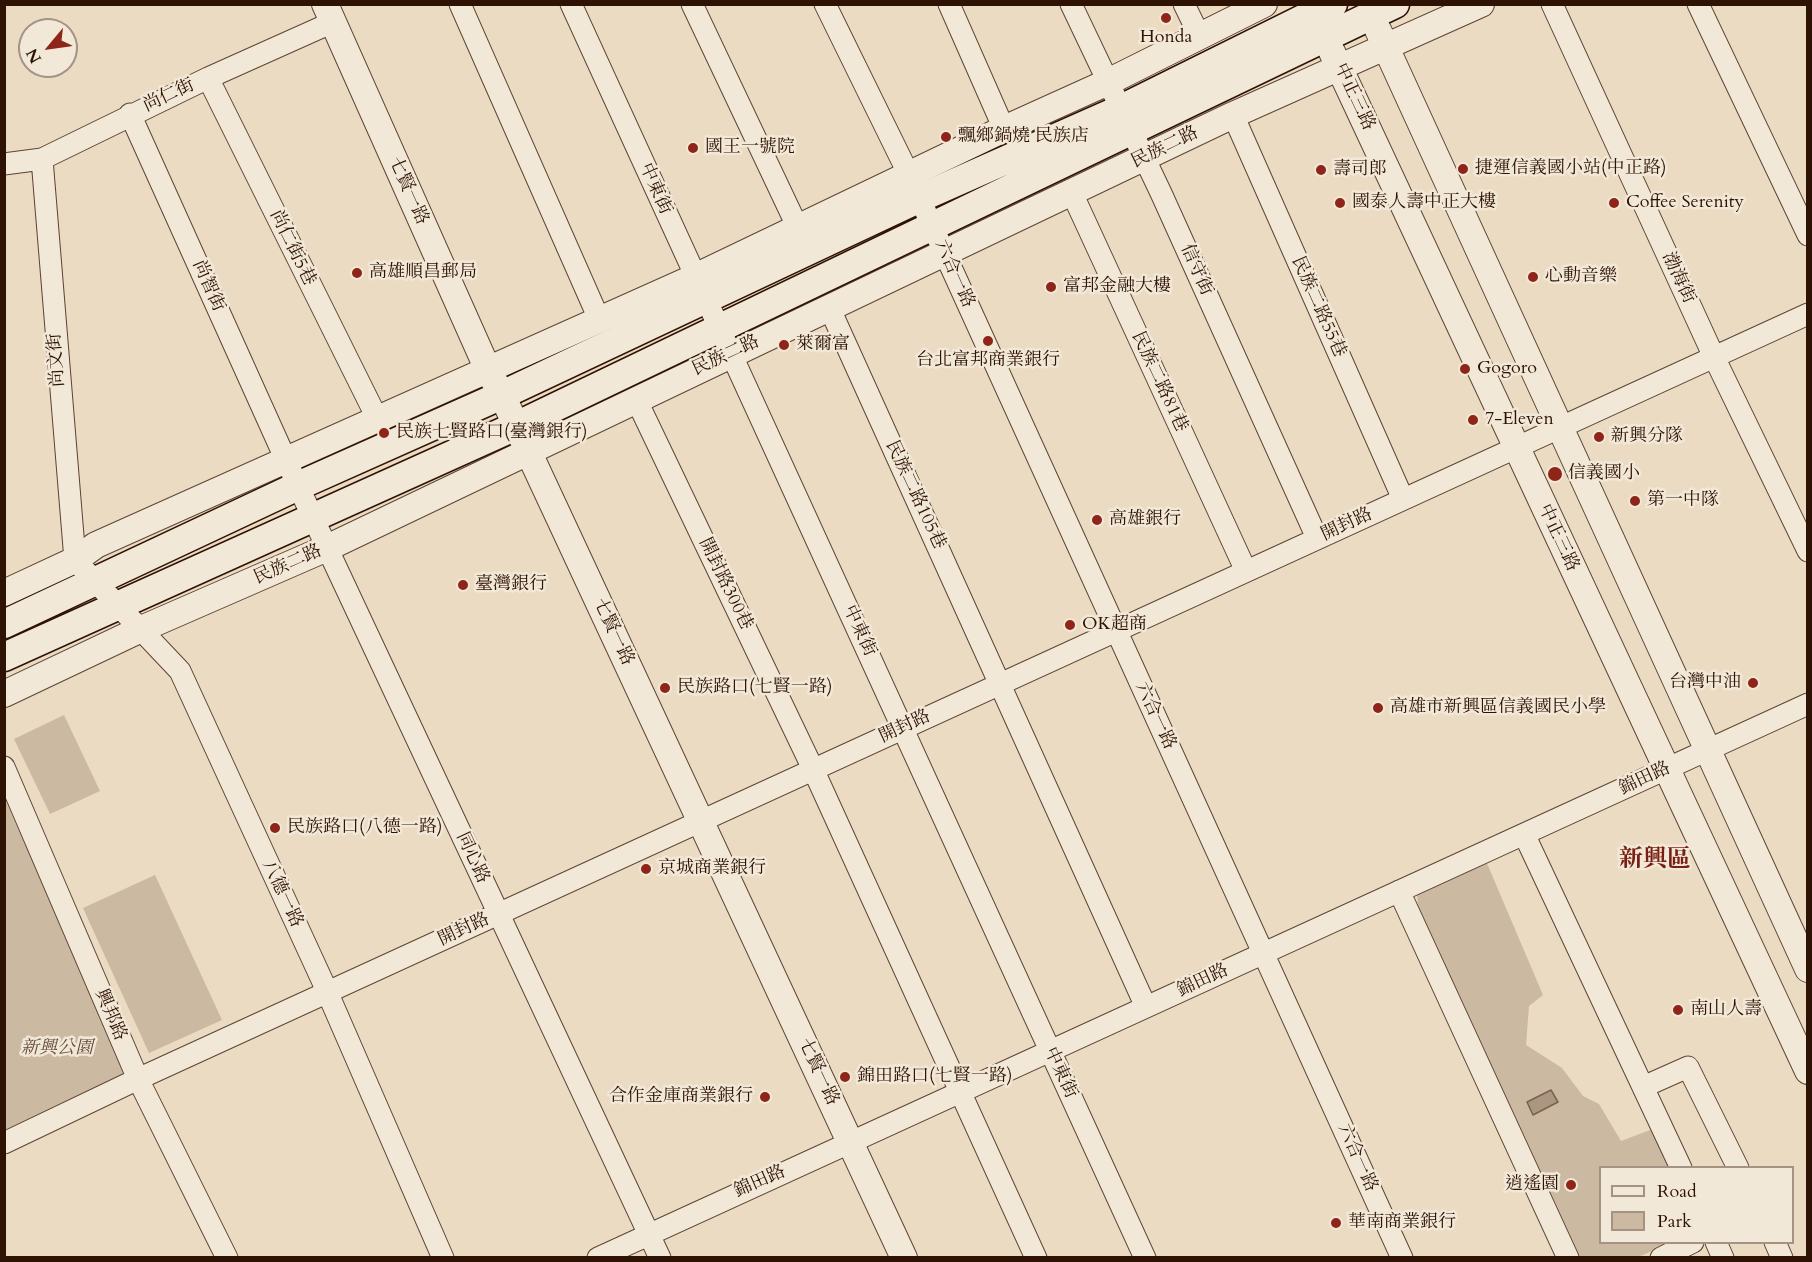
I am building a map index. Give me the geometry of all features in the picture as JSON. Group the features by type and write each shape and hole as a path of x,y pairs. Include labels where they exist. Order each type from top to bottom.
{"main road":[{"name":"民族二路","path":"4,657 516,426 932,226 1321,14 1378,8"},
{"name":"民族二路","path":"4,624 298,486 502,395 700,288 914,187 1126,120"}],"street":[{"path":"460,4 599,320"},
{"name":"中東街","path":"572,4 1145,1257"},
{"path":"692,4 798,228"},
{"name":"六合一路","path":"825,4 945,253 1402,1257"},
{"path":"949,4 1004,129"},
{"name":"信守街","path":"1071,4 1145,158 1317,538"},
{"path":"1184,4 1199,35"},
{"name":"民族二路","path":"4,593 75,560 96,545 285,458 599,320 700,288 798,228 914,187 1004,129 1108,82 1264,4"},
{"name":"民族二路","path":"4,694 140,630 327,548 1233,115 1481,4"},
{"name":"渤海街","path":"1552,4 1714,357 1808,551"},
{"path":"1698,4 1808,236"},
{"path":"1378,8 1385,45 1808,969"},
{"name":"尚仁街","path":"4,164 42,159 207,78 329,13"},
{"name":"七賢一路","path":"329,13 488,370 502,395 904,1257"},
{"name":"中正三路","path":"1321,14 1340,67 1665,769 1808,1071"},
{"name":"尚仁街5巷","path":"207,78 377,418"},
{"name":"尚智街","path":"130,114 285,458"},
{"name":"民族二路55巷","path":"1233,115 1402,499"},
{"name":"尚文街","path":"42,159 75,560"},
{"name":"民族二路81巷","path":"1072,193 1246,571"},
{"name":"民族二路105巷","path":"829,307 1146,1007"},
{"name":"開封路","path":"4,1143 138,1079 1808,314"},
{"name":"開封路300巷","path":"636,399 813,770 1036,1257"},
{"name":"同心路","path":"285,458 660,1257"},
{"name":"八德一路","path":"75,560 180,671 443,1257"},
{"name":"錦田路","path":"598,1257 1808,704"},
{"name":"興邦路","path":"4,767 138,1079 227,1257"},
{"path":"1524,834 1681,1166"},
{"path":"1399,891 1568,1257"},
{"path":"1643,1088 1688,1067 1738,1166"},
{"path":"1661,1257 1689,1244"}],"green space":[{"path":"64,715 100,791 50,814 14,739"},
{"name":"新興公園","path":"4,797 127,1076 4,1133"},
{"name":"逍遙園","path":"1486,861 1543,995 1529,1006 1526,1045 1562,1068 1583,1096 1599,1104 1621,1141 1653,1129 1670,1166 1599,1166 1599,1244 1669,1244 1638,1257 1576,1257 1418,908 1417,893"},
{"path":"155,875 222,1020 149,1053 83,908"}],"shaded area":[{"path":"1551,1090 1558,1102 1533,1115 1527,1102"}],"place":[{"name":"Honda","path":"1166,18"},
{"name":"飄鄉鍋燒 民族店","path":"946,137"},
{"name":"國王一號院","path":"693,148"},
{"name":"捷運信義國小站(中正路)","path":"1463,169"},
{"name":"壽司郎","path":"1321,170"},
{"name":"國泰人壽中正大樓","path":"1340,203"},
{"name":"Coffee Serenity","path":"1614,203"},
{"name":"高雄順昌郵局","path":"357,273"},
{"name":"心動音樂","path":"1533,277"},
{"name":"富邦金融大樓","path":"1051,287"},
{"name":"台北富邦商業銀行","path":"988,341"},
{"name":"萊爾富","path":"784,345"},
{"name":"Gogoro","path":"1465,369"},
{"name":"7-Eleven","path":"1473,420"},
{"name":"民族七賢路口(臺灣銀行)","path":"384,433"},
{"name":"新興分隊","path":"1599,437"},
{"name":"信義國小","path":"1555,474"},
{"name":"第一中隊","path":"1635,501"},
{"name":"高雄銀行","path":"1097,520"},
{"name":"臺灣銀行","path":"463,585"},
{"name":"OK超商","path":"1070,625"},
{"name":"台灣中油","path":"1753,683"},
{"name":"民族路口(七賢一路)","path":"665,688"},
{"name":"高雄市新興區信義國民小學","path":"1378,708"},
{"name":"民族路口(八德一路)","path":"275,828"},
{"name":"京城商業銀行","path":"646,869"},
{"name":"南山人壽","path":"1678,1010"},
{"name":"錦田路口(七賢一路)","path":"845,1077"},
{"name":"合作金庫商業銀行","path":"765,1097"},
{"name":"逍遙園","path":"1571,1185"},
{"name":"華南商業銀行","path":"1336,1223"}],"district":[{"name":"新興區","path":"1655,860"}]}
